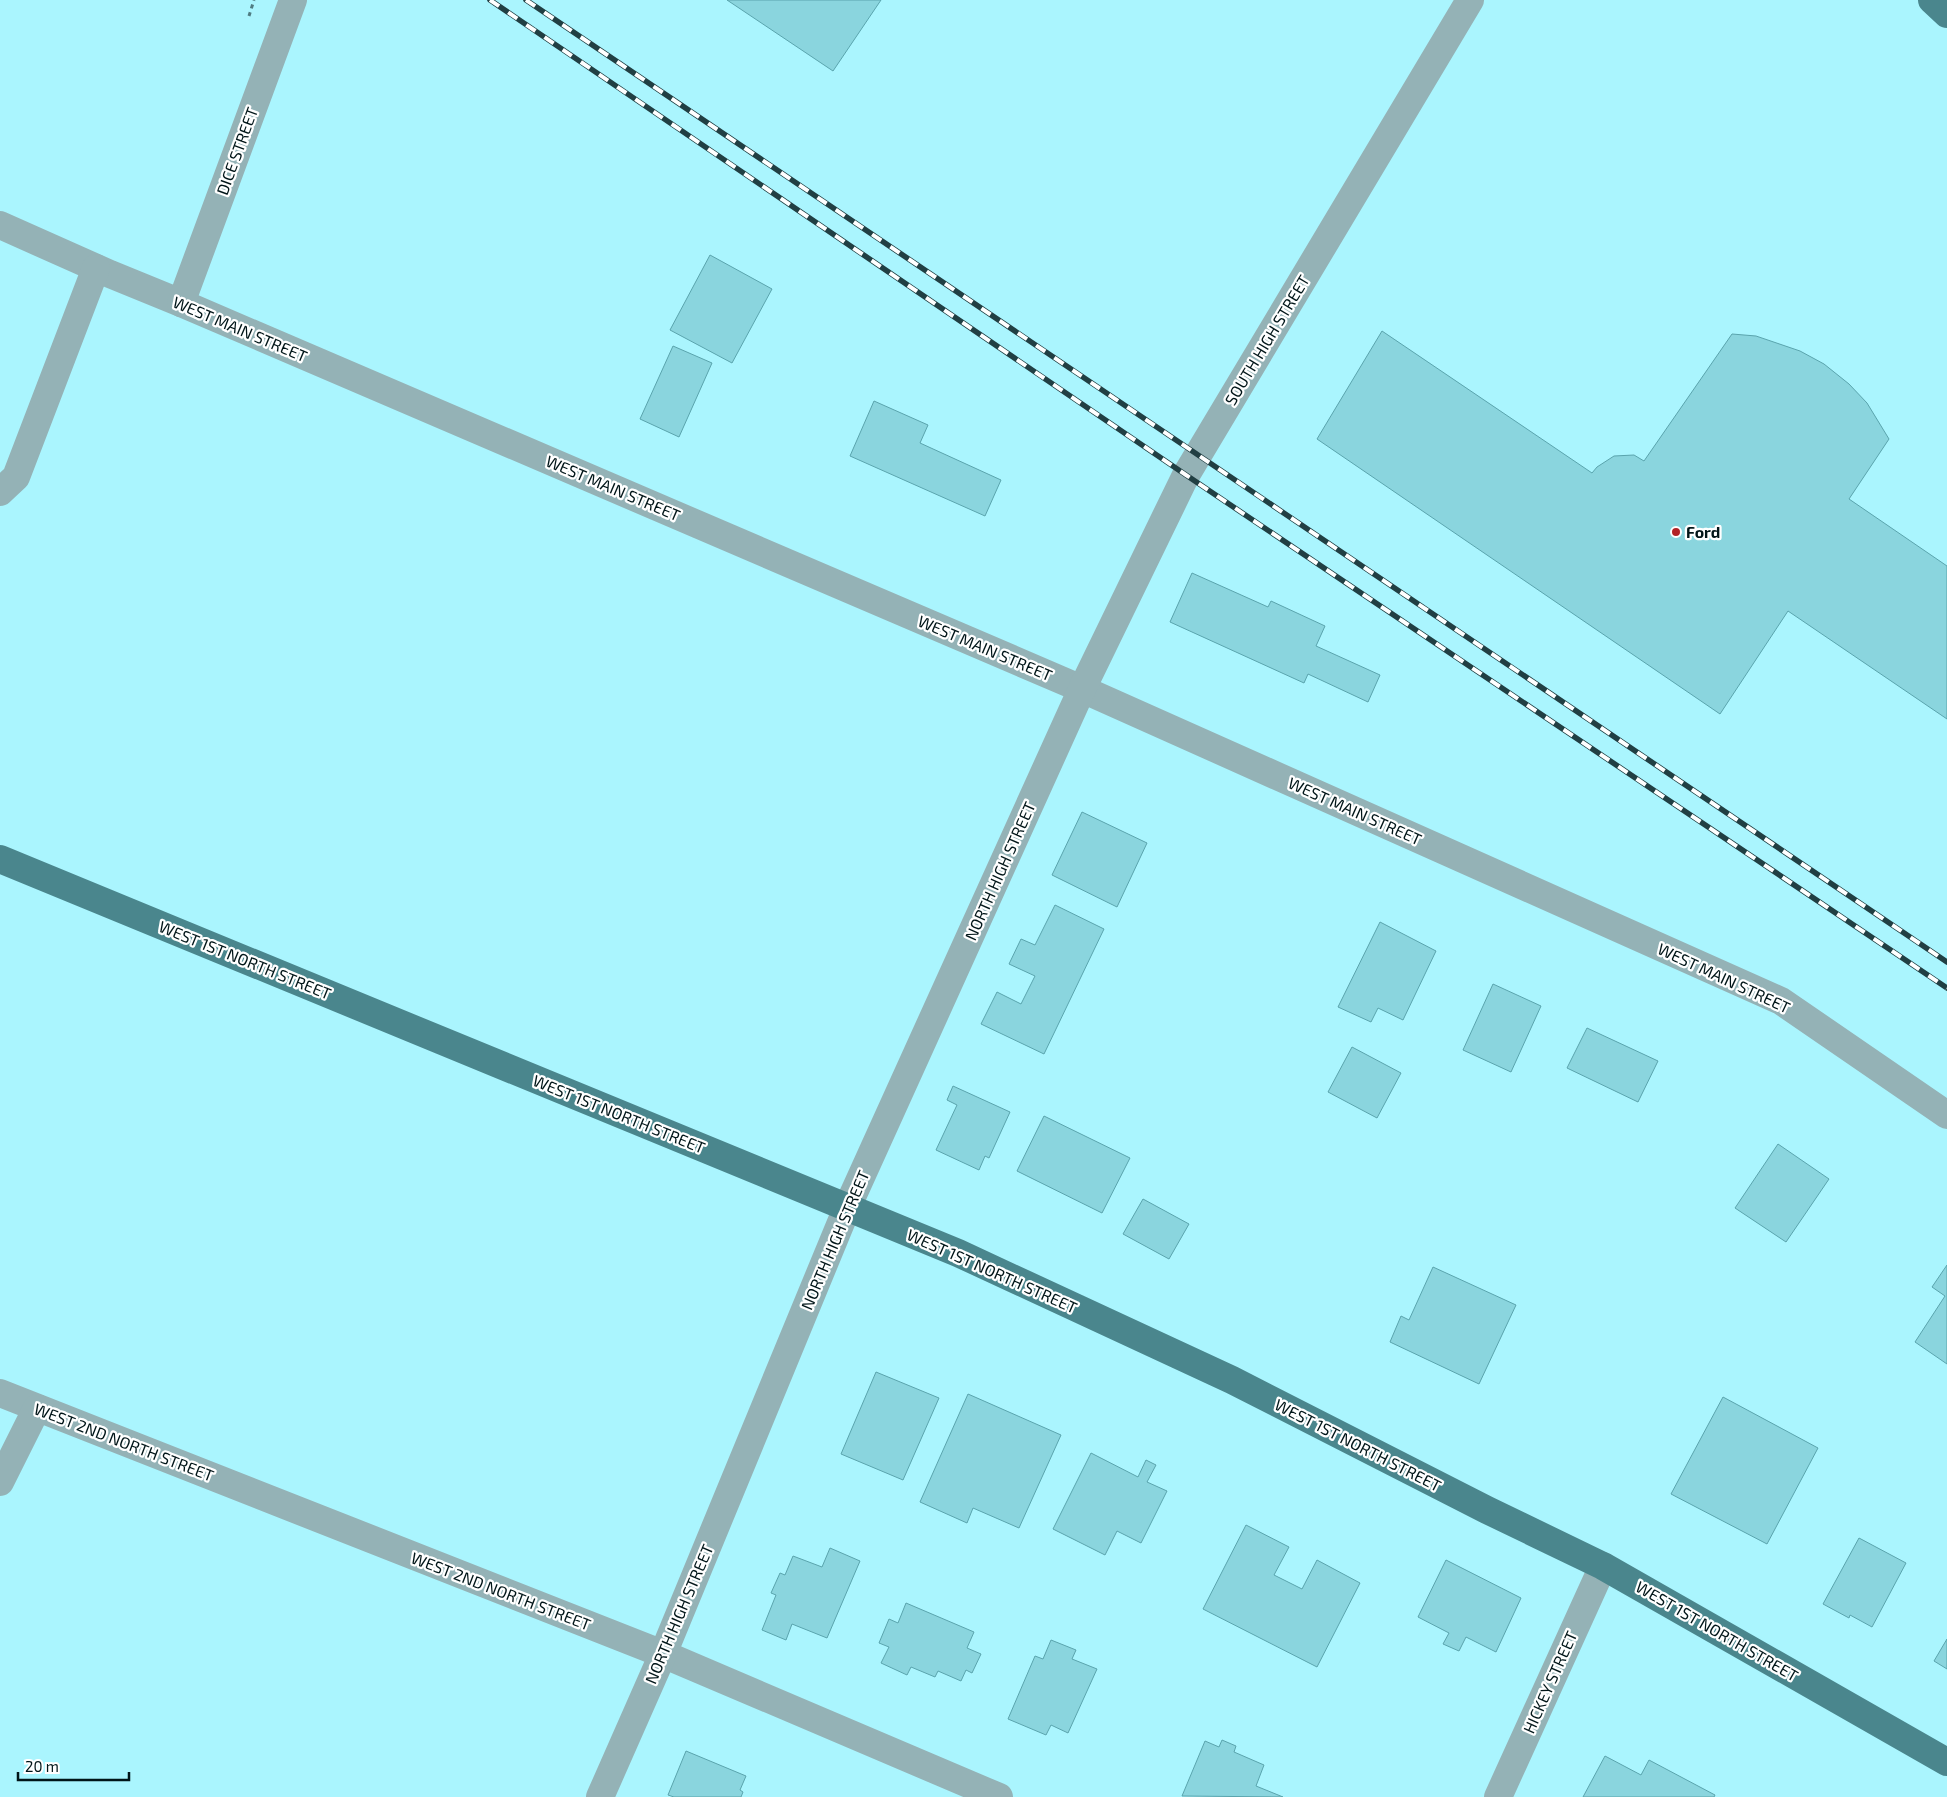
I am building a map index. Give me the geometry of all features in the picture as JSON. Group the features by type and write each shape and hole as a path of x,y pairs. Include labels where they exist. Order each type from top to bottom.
{"main road":[{"path":"1932,0 1947,14"},
{"name":"WEST 1ST NORTH STREET","path":"0,859 958,1253 1232,1380 1486,1510 1603,1566 1947,1762"}],"street":[{"name":"DICE STREET","path":"181,303 293,0"},
{"name":"SOUTH HIGH STREET","path":"1082,689 1186,475 1470,0"},
{"name":"WEST MAIN STREET","path":"0,225 96,268 1082,689 1780,1001 1947,1115"},
{"path":"0,492 16,477 96,268"},
{"name":"NORTH HIGH STREET","path":"600,1797 662,1654 847,1208 1082,689"},
{"name":"WEST 2ND NORTH STREET","path":"0,1393 662,1654 999,1797"},
{"path":"0,1482 37,1408"},
{"name":"HICKEY STREET","path":"1498,1797 1603,1566"}],"building":[{"path":"727,0 881,0 833,71"},
{"path":"710,255 772,289 732,363 670,330"},
{"name":"Ford","path":"1382,331 1592,473 1597,467 1614,456 1634,455 1644,461 1732,334 1756,336 1800,351 1824,364 1849,384 1867,403 1889,439 1849,499 1947,566 1947,719 1788,611 1720,714 1317,439"},
{"path":"673,346 712,363 679,437 640,419"},
{"path":"874,401 928,425 920,443 1001,480 985,516 850,456"},
{"path":"1192,573 1268,607 1271,601 1325,626 1316,646 1380,675 1368,702 1308,674 1304,683 1170,622"},
{"path":"1082,812 1147,843 1117,907 1052,875"},
{"path":"1055,905 1104,929 1044,1054 981,1024 997,992 1021,1004 1035,976 1009,964 1021,939 1035,945"},
{"path":"1380,922 1436,951 1403,1020 1378,1008 1371,1022 1338,1007"},
{"path":"1493,984 1541,1006 1511,1072 1463,1050"},
{"path":"1587,1028 1658,1061 1638,1102 1567,1068"},
{"path":"1352,1047 1401,1073 1377,1118 1328,1092"},
{"path":"953,1086 1010,1112 989,1158 985,1156 979,1170 936,1150 957,1105 947,1100"},
{"path":"1044,1116 1130,1158 1102,1213 1017,1171"},
{"path":"1778,1144 1829,1179 1786,1242 1735,1208"},
{"path":"1143,1199 1189,1224 1169,1259 1123,1234"},
{"path":"1947,1265 1947,1364 1915,1342 1945,1296 1932,1287"},
{"path":"1433,1267 1516,1305 1479,1384 1390,1342 1401,1316 1409,1320"},
{"path":"876,1372 939,1398 903,1480 841,1454"},
{"path":"968,1394 1061,1435 1019,1528 973,1508 967,1523 920,1502"},
{"path":"1723,1397 1818,1448 1767,1544 1671,1494"},
{"path":"1091,1453 1138,1477 1146,1460 1156,1465 1147,1482 1167,1491 1141,1543 1117,1531 1105,1555 1053,1529"},
{"path":"1246,1525 1289,1547 1274,1575 1302,1589 1317,1560 1360,1583 1317,1667 1203,1609"},
{"path":"1859,1538 1906,1563 1872,1627 1850,1615 1849,1618 1823,1604"},
{"path":"830,1548 860,1561 827,1638 792,1624 786,1640 762,1630 776,1595 771,1593 780,1573 785,1575 793,1556 822,1567"},
{"path":"1446,1560 1521,1598 1496,1652 1466,1637 1459,1651 1443,1644 1449,1633 1418,1617"},
{"path":"906,1603 974,1632 967,1648 981,1654 972,1673 966,1670 961,1681 938,1671 935,1677 911,1667 907,1675 881,1663 889,1647 879,1643 889,1619 898,1623"},
{"path":"1947,1639 1947,1669 1934,1661"},
{"path":"1051,1640 1076,1650 1072,1659 1097,1669 1068,1733 1051,1725 1046,1735 1008,1719 1035,1656 1043,1659"},
{"path":"1222,1740 1236,1746 1234,1752 1264,1765 1256,1786 1283,1797 1182,1796 1205,1741 1219,1747"},
{"path":"686,1751 746,1776 740,1790 743,1792 741,1797 674,1797 668,1795"},
{"path":"1605,1756 1641,1775 1649,1760 1715,1795 1714,1797 1583,1797"}],"railway":[{"path":"490,0 1186,475 1947,988"},
{"path":"526,0 1947,962"}],"place":[{"name":"Ford","path":"1676,532"}]}
